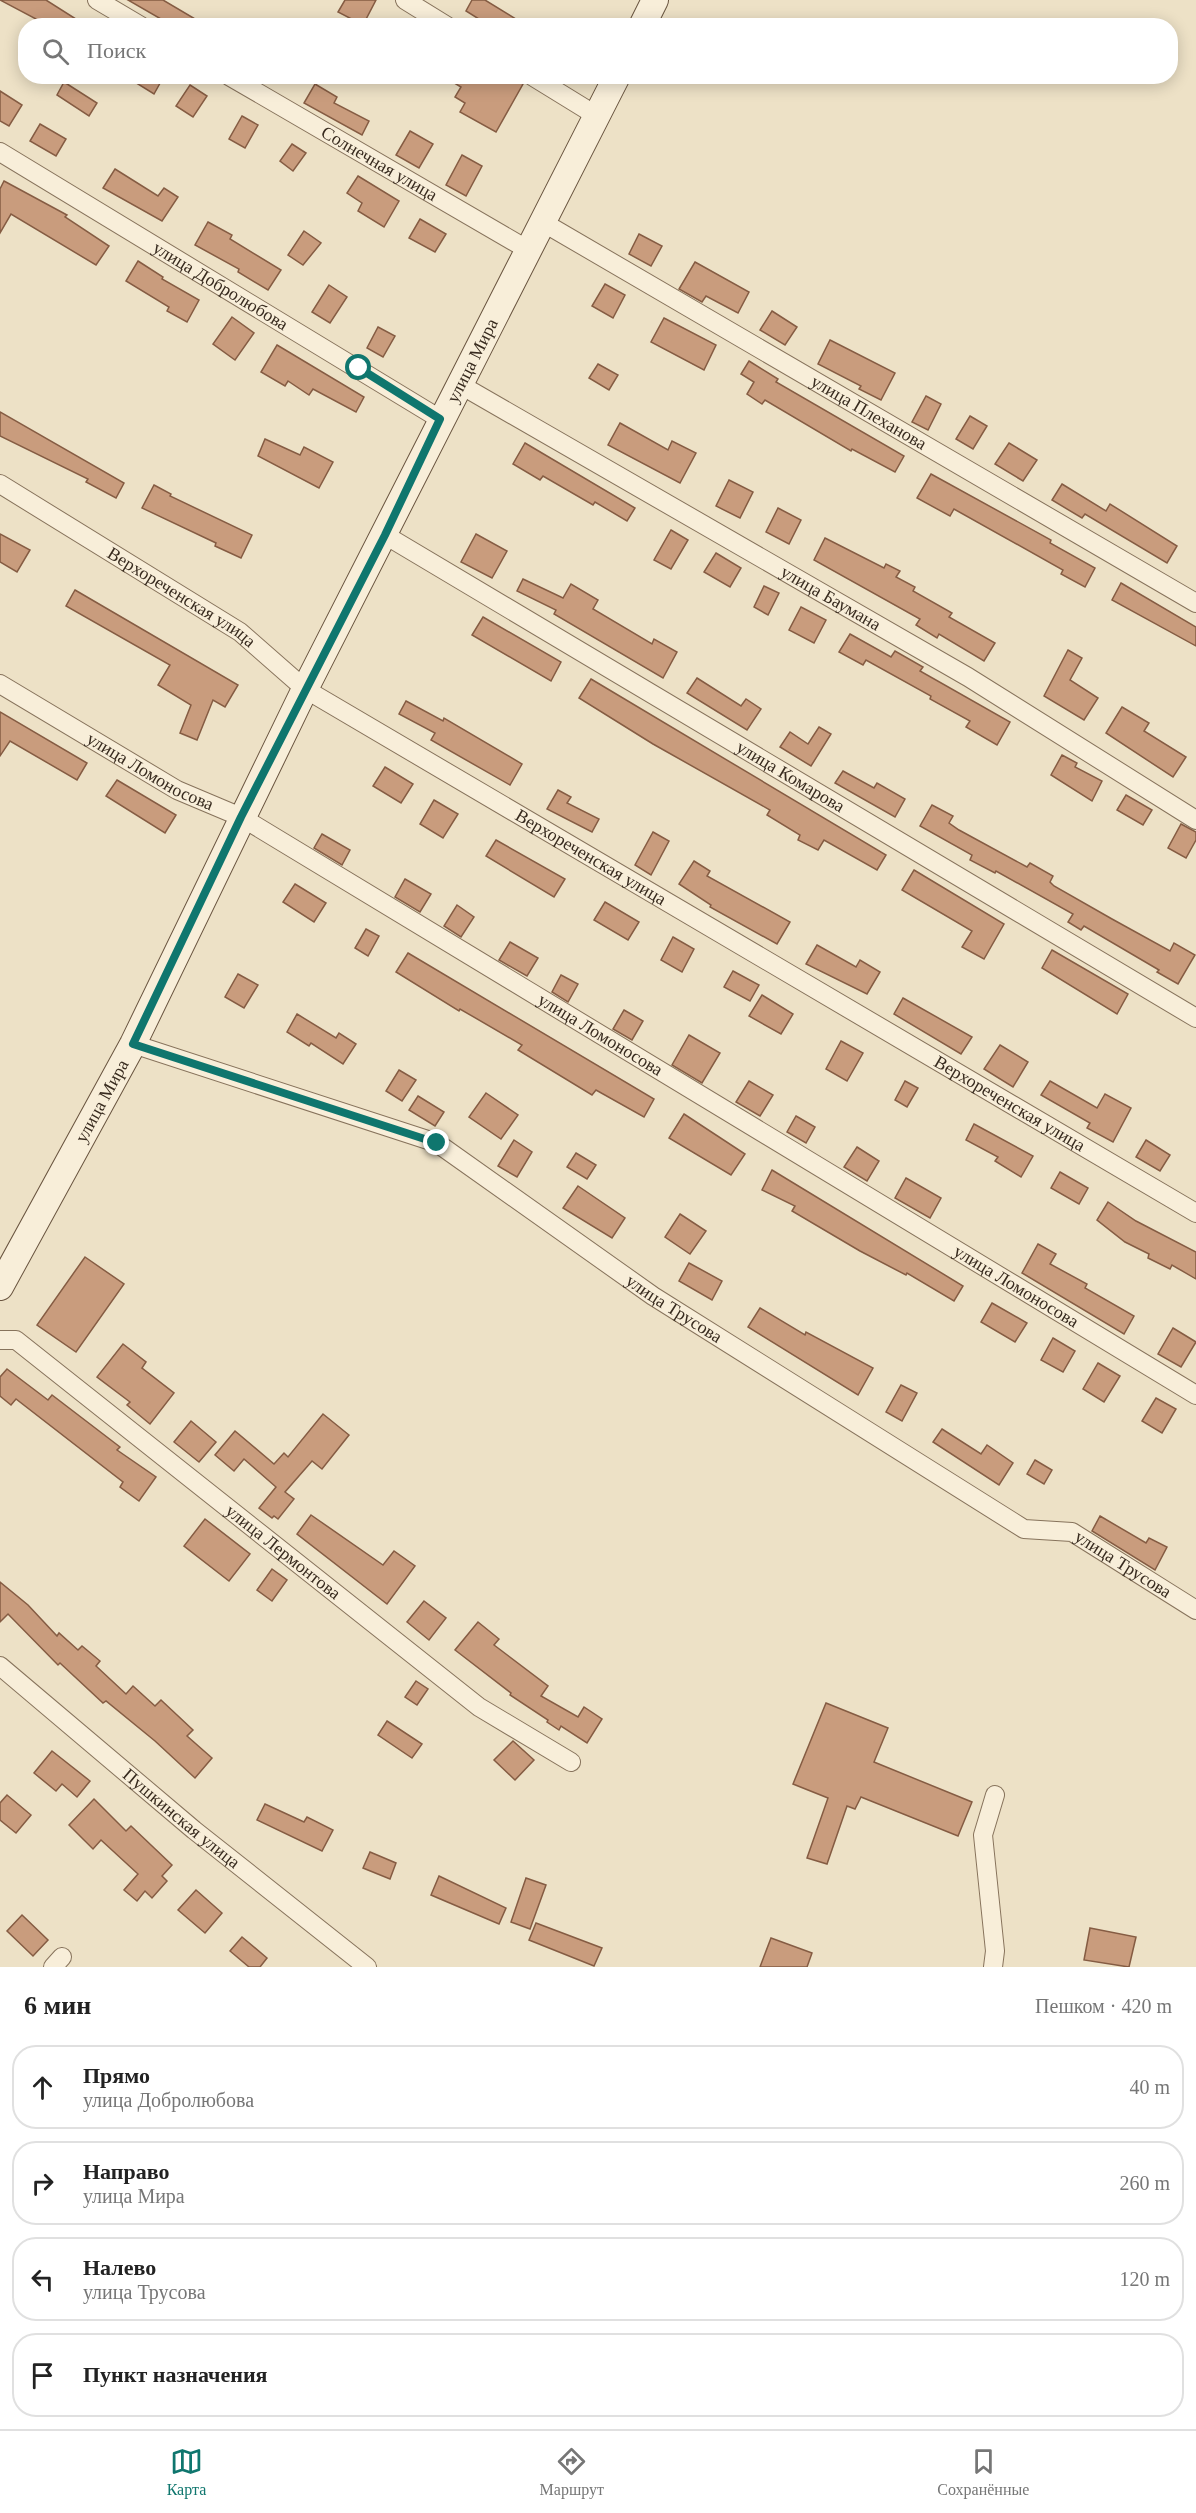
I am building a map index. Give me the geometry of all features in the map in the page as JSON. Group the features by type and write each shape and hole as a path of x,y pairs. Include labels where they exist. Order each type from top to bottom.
{"street":[{"path":"97,0 127,18"},
{"path":"405,0 434,18"},
{"path":"646,18 655,0"},
{"name":"Солнечная улица","path":"243,84 530,251"},
{"path":"545,84 597,116"},
{"name":"улица Мира","path":"0,1287 133,1044 241,817 385,535 440,419 530,251 613,84"},
{"name":"улица Добролюбова","path":"0,152 440,419"},
{"name":"улица Плеханова","path":"544,223 1196,603"},
{"name":"улица Баумана","path":"459,384 968,677 1196,820"},
{"name":"Верхореченская улица","path":"0,484 240,632 305,689 1196,1213"},
{"name":"улица Комарова","path":"385,535 1196,1018"},
{"name":"улица Ломоносова","path":"0,684 177,790 241,817 1196,1395"},
{"name":"улица Трусова","path":"133,1044 437,1143 653,1296 1024,1529 1072,1532 1196,1610"},
{"name":"улица Лермонтова","path":"0,1340 16,1340 479,1707 571,1762"},
{"name":"Пушкинская улица","path":"0,1666 194,1830 367,1967"},
{"path":"993,1967 993,1931 983,1835 995,1795"}],"building":[{"path":"0,0 46,0 74,18 34,18"},
{"path":"128,0 163,0 193,18 159,18"},
{"path":"345,0 376,0 367,18 350,18 338,12"},
{"path":"472,0 485,0 514,18 477,18 466,11"},
{"path":"63,84 67,84 97,103 89,116 57,95"},
{"path":"138,84 160,84 154,94"},
{"path":"315,84 337,97 334,103 369,121 362,135 304,103"},
{"path":"456,84 523,84 496,132 460,112 465,103 455,97 461,87"},
{"path":"190,85 207,96 193,117 176,106"},
{"path":"0,91 22,105 9,126 0,121"},
{"path":"242,116 258,125 245,148 229,139"},
{"path":"40,124 66,139 56,156 30,141"},
{"path":"410,131 433,144 419,168 396,155"},
{"path":"292,144 306,153 293,171 280,161"},
{"path":"462,155 482,166 466,196 446,185"},
{"path":"115,169 158,196 164,188 178,197 162,221 103,188"},
{"path":"358,176 399,201 384,227 358,211 362,203 347,193"},
{"path":"4,181 67,215 65,217 109,246 96,265 11,214 0,233 0,189"},
{"path":"420,219 446,234 435,252 409,238"},
{"path":"208,222 232,235 230,239 281,270 268,290 238,272 239,269 195,245"},
{"path":"304,231 321,243 303,265 288,255"},
{"path":"639,234 662,246 651,266 629,254"},
{"path":"138,261 163,277 162,279 199,300 187,322 167,311 169,307 126,281"},
{"path":"695,262 749,292 738,313 706,296 702,302 679,289"},
{"path":"605,284 625,295 613,318 592,306"},
{"path":"329,285 347,297 330,323 312,312"},
{"path":"772,311 797,327 785,345 760,330"},
{"path":"232,317 254,333 235,360 213,344"},
{"path":"664,318 716,345 704,370 651,342"},
{"path":"378,327 395,336 383,357 367,348"},
{"path":"830,340 895,373 881,400 859,389 861,386 818,364"},
{"path":"277,345 364,397 356,412 313,389 309,395 288,381 285,386 261,372"},
{"path":"749,361 778,379 776,382 904,456 895,472 852,449 851,451 765,400 762,404 747,394 754,382 741,374"},
{"path":"598,364 618,375 609,390 589,378"},
{"path":"926,396 941,404 928,430 912,422"},
{"path":"0,412 124,483 116,498 86,482 88,479 0,436"},
{"path":"970,416 987,426 973,449 956,439"},
{"path":"620,423 668,450 672,441 696,453 680,483 608,445"},
{"path":"265,439 300,455 304,447 333,462 319,488 258,456"},
{"path":"525,443 635,508 627,521 595,502 593,505 543,476 540,480 513,464"},
{"path":"1009,443 1037,460 1023,481 995,464"},
{"path":"931,474 1051,540 1050,543 1095,568 1085,587 1061,574 1063,570 954,509 950,516 917,498"},
{"path":"729,480 753,492 740,518 716,506"},
{"path":"1062,484 1106,511 1110,504 1177,546 1167,563 1085,514 1082,518 1052,500"},
{"path":"154,485 171,494 170,496 252,535 241,558 215,546 216,543 142,508"},
{"path":"778,508 801,520 789,544 766,532"},
{"path":"671,530 688,540 671,569 654,560"},
{"path":"0,534 30,550 17,572 0,562"},
{"path":"476,534 507,551 492,578 461,562"},
{"path":"825,538 884,568 886,564 900,571 896,577 915,587 913,591 952,613 949,617 995,643 984,661 939,634 937,638 916,625 920,619 814,560"},
{"path":"716,553 741,568 730,587 704,572"},
{"path":"523,579 563,598 571,584 598,600 593,609 652,644 654,639 677,652 663,678 554,614 556,610 517,591"},
{"path":"1121,583 1196,627 1196,646 1112,600"},
{"path":"764,586 779,593 768,615 754,607"},
{"path":"75,590 238,685 225,707 213,700 197,740 180,733 191,705 158,685 170,665 66,606"},
{"path":"801,607 826,620 814,643 789,630"},
{"path":"483,617 561,662 551,681 472,635"},
{"path":"850,634 891,657 895,651 923,667 920,671 1010,722 997,745 966,727 970,721 930,699 931,696 866,660 863,665 839,652"},
{"path":"1068,650 1082,658 1070,680 1098,698 1084,720 1044,696"},
{"path":"697,678 741,706 746,699 761,709 747,730 687,693"},
{"path":"591,679 886,855 877,870 824,840 818,850 798,840 800,835 767,815 770,810 653,744 579,698"},
{"path":"406,701 443,721 444,718 522,764 510,785 431,740 435,733 399,714"},
{"path":"1122,707 1149,723 1144,731 1186,757 1173,777 1106,733"},
{"path":"0,712 87,763 77,780 10,741 0,756"},
{"path":"819,727 831,734 811,766 780,747 790,732 808,744"},
{"path":"1062,755 1077,763 1075,767 1102,781 1092,801 1051,775"},
{"path":"385,767 413,784 401,803 373,786"},
{"path":"843,771 874,788 877,783 905,799 895,817 835,783"},
{"path":"117,780 176,815 165,833 106,796"},
{"path":"558,790 571,797 567,803 599,819 592,832 547,809"},
{"path":"1126,795 1152,810 1143,825 1117,810"},
{"path":"434,800 458,814 443,838 420,824"},
{"path":"932,805 953,816 949,823 959,830 1027,867 1030,863 1053,876 1050,882 1054,886 1170,951 1174,943 1195,955 1178,984 1157,972 1159,970 1084,926 1081,930 1068,922 1073,914 996,871 995,873 970,860 972,855 920,826"},
{"path":"1181,824 1196,832 1196,840 1186,858 1168,848"},
{"path":"653,832 669,841 651,875 635,865"},
{"path":"322,834 350,850 342,865 314,848"},
{"path":"496,840 565,879 554,897 486,856"},
{"path":"694,861 710,871 707,876 790,922 777,944 710,907 711,905 679,884"},
{"path":"914,870 1004,924 984,959 962,947 972,931 902,890"},
{"path":"405,879 431,894 420,912 395,897"},
{"path":"295,884 326,903 314,922 283,902"},
{"path":"605,902 639,922 628,940 594,920"},
{"path":"457,905 474,917 461,937 444,926"},
{"path":"366,929 379,936 368,956 355,948"},
{"path":"673,937 694,949 682,972 661,960"},
{"path":"510,942 538,958 527,976 499,960"},
{"path":"817,945 856,967 860,960 880,972 867,994 806,964"},
{"path":"1052,950 1128,994 1117,1014 1042,968"},
{"path":"408,953 654,1099 644,1117 596,1090 592,1095 518,1050 522,1045 460,1009 459,1011 396,972"},
{"path":"733,971 759,985 750,1001 724,987"},
{"path":"238,974 258,985 244,1008 225,997"},
{"path":"561,975 578,984 568,1002 552,992"},
{"path":"762,995 793,1014 781,1034 749,1016"},
{"path":"903,998 972,1037 961,1054 894,1014"},
{"path":"624,1010 643,1021 632,1040 613,1029"},
{"path":"297,1014 336,1038 339,1033 356,1044 343,1064 311,1043 309,1046 287,1032"},
{"path":"689,1035 720,1053 702,1083 672,1065"},
{"path":"841,1041 863,1053 847,1081 826,1069"},
{"path":"1000,1045 1028,1062 1013,1087 984,1069"},
{"path":"399,1070 416,1080 402,1101 386,1091"},
{"path":"749,1081 773,1095 760,1116 736,1102"},
{"path":"905,1081 918,1088 907,1107 895,1100"},
{"path":"1050,1081 1097,1108 1105,1094 1131,1108 1113,1142 1087,1128 1090,1123 1041,1095"},
{"path":"486,1093 518,1115 501,1139 469,1117"},
{"path":"418,1096 444,1112 435,1126 409,1110"},
{"path":"684,1114 745,1154 731,1175 669,1138"},
{"path":"796,1116 815,1127 806,1143 787,1132"},
{"path":"974,1124 1033,1156 1021,1177 995,1161 998,1157 966,1140"},
{"path":"514,1140 532,1152 517,1177 498,1166"},
{"path":"1146,1140 1170,1155 1160,1171 1136,1157"},
{"path":"857,1147 879,1161 867,1181 844,1167"},
{"path":"576,1153 596,1165 587,1179 567,1167"},
{"path":"772,1170 963,1286 954,1301 907,1273 906,1275 860,1251 792,1211 795,1206 762,1190"},
{"path":"1060,1172 1088,1188 1079,1204 1051,1188"},
{"path":"906,1178 941,1198 930,1218 895,1198"},
{"path":"578,1186 625,1218 612,1238 563,1208"},
{"path":"1108,1202 1136,1221 1196,1252 1196,1279 1172,1265 1170,1269 1148,1258 1149,1254 1125,1242 1097,1220"},
{"path":"680,1214 706,1231 690,1254 665,1237"},
{"path":"1038,1244 1056,1254 1050,1264 1087,1284 1085,1288 1134,1316 1124,1334 1022,1273"},
{"path":"85,1257 124,1284 76,1352 37,1325"},
{"path":"689,1263 722,1281 712,1300 679,1281"},
{"path":"992,1303 1027,1323 1015,1342 981,1322"},
{"path":"760,1308 805,1335 806,1332 873,1368 858,1395 748,1327"},
{"path":"1173,1328 1196,1342 1181,1367 1158,1354"},
{"path":"1053,1338 1075,1351 1063,1372 1041,1360"},
{"path":"123,1344 146,1362 142,1368 174,1393 150,1424 127,1405 130,1402 97,1377"},
{"path":"1098,1363 1120,1376 1104,1402 1083,1389"},
{"path":"7,1369 48,1400 52,1395 120,1447 117,1450 156,1477 139,1501 120,1487 123,1482 16,1399 11,1405 0,1396 0,1377"},
{"path":"901,1385 917,1393 902,1421 886,1412"},
{"path":"1156,1398 1176,1409 1162,1433 1142,1421"},
{"path":"323,1414 349,1435 322,1469 312,1461 285,1492 294,1499 278,1519 274,1516 272,1518 259,1508 276,1487 244,1459 234,1471 215,1455 235,1431 274,1464 284,1453 288,1457"},
{"path":"191,1421 216,1442 199,1462 174,1442"},
{"path":"942,1429 981,1454 987,1445 1013,1463 999,1485 933,1442"},
{"path":"1035,1460 1052,1470 1044,1484 1027,1474"},
{"path":"311,1515 383,1565 394,1551 415,1566 387,1604 297,1534"},
{"path":"1100,1516 1146,1543 1149,1538 1167,1547 1155,1570 1092,1531"},
{"path":"205,1519 250,1554 229,1581 184,1546"},
{"path":"272,1569 287,1580 272,1601 257,1590"},
{"path":"0,1582 28,1605 57,1636 59,1633 78,1650 82,1646 100,1661 96,1666 126,1694 133,1686 155,1706 161,1700 193,1730 187,1736 212,1758 195,1778 155,1741 106,1701 103,1703 60,1663 58,1665 8,1614 0,1622"},
{"path":"424,1601 446,1618 429,1640 407,1622"},
{"path":"478,1622 499,1639 494,1645 548,1686 541,1696 578,1717 584,1707 602,1719 587,1743 561,1726 559,1730 547,1722 548,1720 510,1695 511,1693 455,1650"},
{"path":"416,1681 428,1689 417,1705 405,1697"},
{"path":"826,1703 888,1728 874,1762 972,1802 958,1836 861,1797 855,1809 847,1806 827,1864 807,1858 828,1798 793,1784"},
{"path":"387,1721 422,1744 412,1758 378,1735"},
{"path":"513,1741 534,1760 515,1780 494,1760"},
{"path":"52,1751 90,1781 77,1797 62,1784 56,1791 34,1773"},
{"path":"7,1795 31,1815 16,1833 0,1820 0,1803"},
{"path":"94,1799 126,1831 131,1826 172,1865 162,1876 167,1881 152,1898 145,1891 137,1901 124,1890 138,1874 101,1840 93,1849 69,1825"},
{"path":"265,1804 304,1822 307,1817 333,1830 322,1851 257,1820"},
{"path":"370,1852 396,1863 390,1879 363,1868"},
{"path":"439,1876 506,1908 499,1924 431,1895"},
{"path":"526,1878 546,1885 530,1929 511,1922"},
{"path":"196,1890 222,1913 205,1933 178,1910"},
{"path":"22,1915 48,1940 33,1956 7,1931"},
{"path":"536,1923 602,1948 594,1966 529,1940"},
{"path":"1090,1928 1136,1937 1129,1967 1084,1960"},
{"path":"242,1937 267,1958 260,1967 249,1967 230,1951"},
{"path":"771,1938 812,1953 807,1967 760,1967"}],"route":[{"path":"359,368 440,419 385,535 241,817 133,1044 437,1143"}]}
